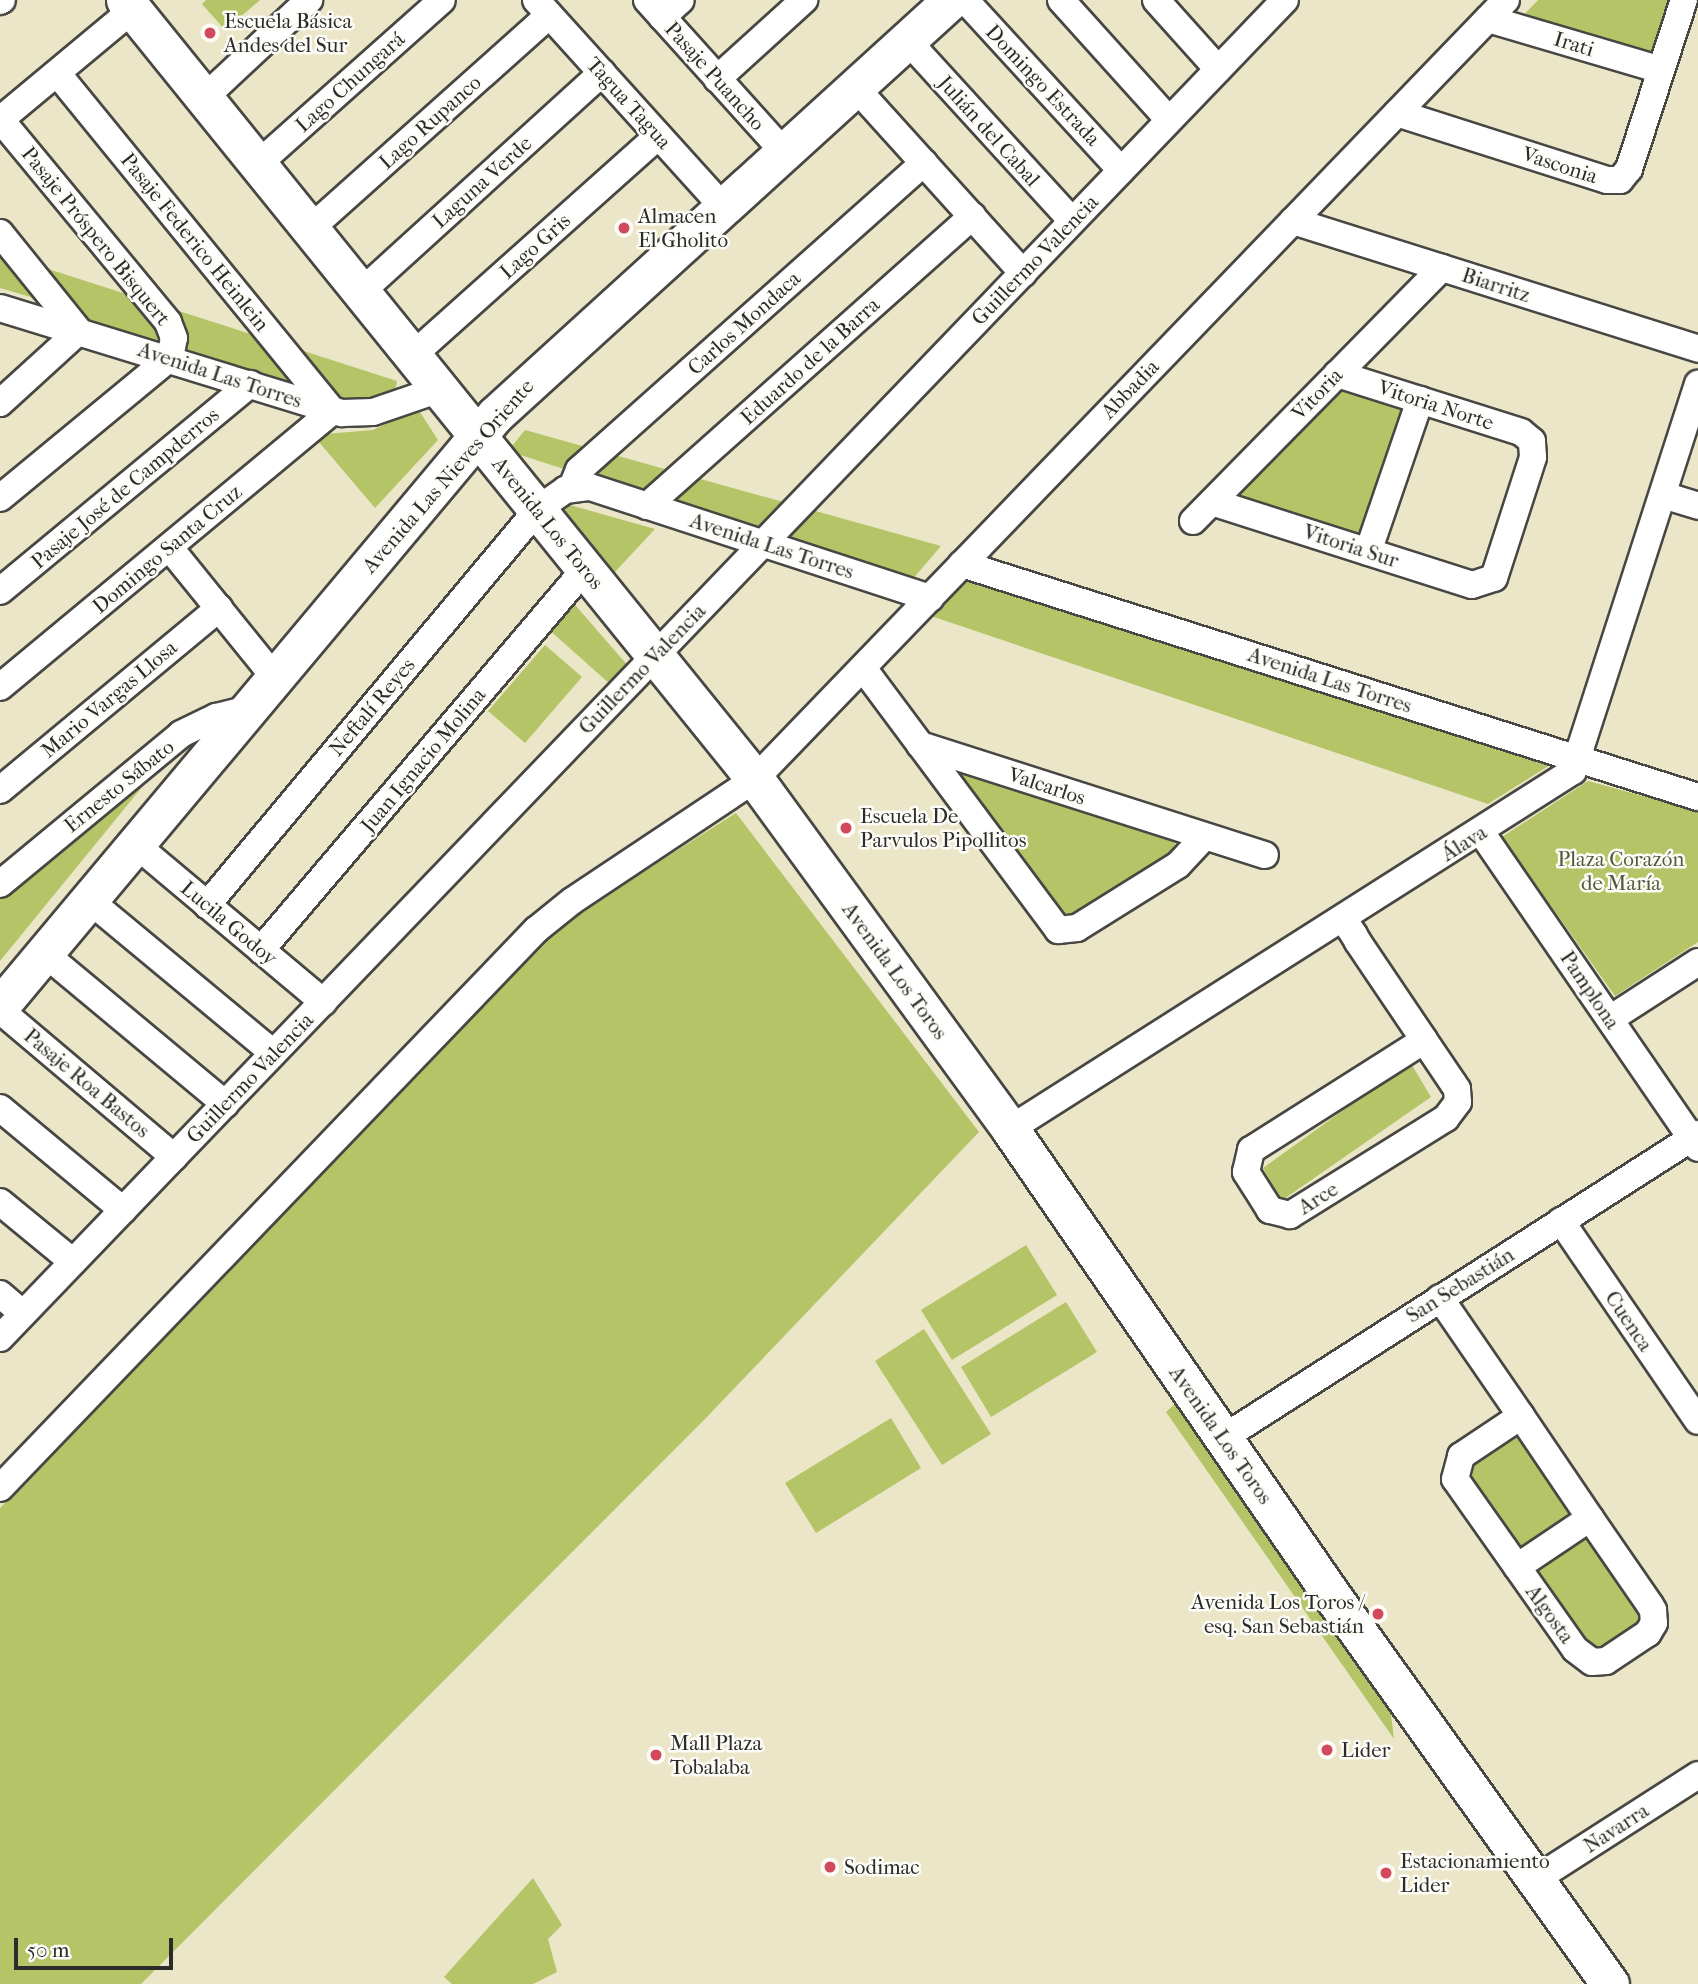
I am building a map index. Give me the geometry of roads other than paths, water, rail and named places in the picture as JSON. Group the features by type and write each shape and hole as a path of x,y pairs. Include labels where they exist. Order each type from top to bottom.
{"main road":[{"name":"Avenida Las Nieves Oriente","path":"0,1008 478,436 524,385 951,0"},
{"name":"Avenida Los Toros","path":"129,5 755,779 1010,1129 1533,1881 1610,1984"}],"street":[{"path":"204,98 309,0"},
{"name":"Lago Chungará","path":"258,164 442,0"},
{"path":"717,79 804,0"},
{"name":"Domingo Estrada","path":"965,0 1121,170"},
{"path":"1061,0 1169,120"},
{"path":"1156,0 1218,69"},
{"name":"Vasconia","path":"1397,113 1614,181 1629,169 1684,0"},
{"path":"0,120 57,73 129,5"},
{"name":"Pasaje Puancho","path":"664,6 717,79 783,152"},
{"name":"Guillermo Valencia","path":"0,1338 1218,69 1268,6"},
{"name":"Tagua Tagua","path":"542,7 722,206"},
{"name":"Lago Rupanco","path":"310,229 542,7"},
{"name":"Irati","path":"1497,9 1661,70"},
{"name":"Abbadia","path":"0,1488 536,930 572,901 755,779 1497,9"},
{"name":"Julián del Cabal","path":"907,40 1072,221"},
{"name":"Pasaje Federico Heinlein","path":"57,73 333,411"},
{"name":"Laguna Verde","path":"361,292 602,73"},
{"path":"855,87 1023,273"},
{"name":"Pasaje Próspero Bisquert","path":"0,120 168,322 174,338 170,358"},
{"name":"Lago Gris","path":"412,355 658,136"},
{"name":"Carlos Mondaca","path":"572,487 579,470 924,163"},
{"name":"Eduardo de la Barra","path":"648,506 972,216"},
{"name":"Biarritz","path":"1293,221 1698,349"},
{"path":"0,233 79,331 0,403"},
{"name":"Vitoria","path":"1193,521 1442,268"},
{"name":"Avenida Las Torres","path":"0,308 170,358 333,411 373,412 440,389"},
{"path":"0,498 170,358"},
{"name":"Vitoria Norte","path":"1338,374 1521,432 1532,441 1533,457 1511,532 1498,574 1490,582"},
{"name":"Pasaje José de Campderros","path":"0,591 250,384"},
{"name":"Álava","path":"1010,1129 1563,780 1579,759 1698,384"},
{"path":"1368,552 1420,400"},
{"name":"Domingo Santa Cruz","path":"0,687 333,411"},
{"path":"537,509 572,487"},
{"name":"Avenida Las Torres","path":"572,487 590,487 930,598"},
{"path":"1663,495 1698,506"},
{"name":"Vitoria Sur","path":"1212,502 1472,585 1490,582"},
{"name":"Neftalí Reyes","path":"207,905 537,509"},
{"path":"169,547 275,678"},
{"name":"Avenida Las Torres","path":"962,564 1698,797"},
{"name":"Juan Ignacio Molina","path":"261,950 586,569"},
{"name":"Mario Vargas Llosa","path":"0,790 219,608"},
{"path":"863,668 1054,927 1062,932 1077,929 1178,865 1204,836"},
{"name":"Ernesto Sábato","path":"0,884 181,734 216,717 249,709"},
{"name":"Valcarlos","path":"920,744 1265,855"},
{"name":"Pamplona","path":"1481,832 1696,1140"},
{"name":"Lucila Godoy","path":"135,844 323,1002"},
{"path":"89,900 273,1053"},
{"name":"Arce","path":"1343,919 1457,1089 1458,1102 1452,1114 1290,1215 1270,1210 1246,1172 1251,1150 1424,1040"},
{"path":"44,953 225,1104"},
{"path":"1610,1019 1698,962"},
{"name":"Pasaje Roa Bastos","path":"0,1008 174,1157"},
{"path":"0,1108 123,1210"},
{"name":"San Sebastián","path":"1223,1438 1561,1221 1696,1140"},
{"path":"0,1202 73,1262"},
{"name":"Cuenca","path":"1561,1221 1698,1421"},
{"path":"0,1294 23,1314"},
{"name":"Algosta","path":"1440,1298 1521,1416 1653,1610 1652,1628 1606,1661 1586,1659 1458,1485 1454,1473 1461,1456 1521,1416"},
{"path":"1517,1567 1590,1518"},
{"name":"Navarra","path":"1533,1881 1698,1775"}],"place":[{"name":"Escuela Básica Andes del Sur","path":"210,33"},
{"name":"Almacen El Gholito","path":"624,228"},
{"name":"Escuela De Parvulos Pipollitos","path":"846,828"},
{"name":"Avenida Los Toros / esq. San Sebastián","path":"1378,1614"},
{"name":"Lider","path":"1327,1750"},
{"name":"Mall Plaza Tobalaba","path":"656,1755"},
{"name":"Sodimac","path":"830,1867"},
{"name":"Estacionamiento Lider","path":"1386,1873"}],"park label":[{"name":"Plaza Corazón de María","path":"1621,871"}]}
